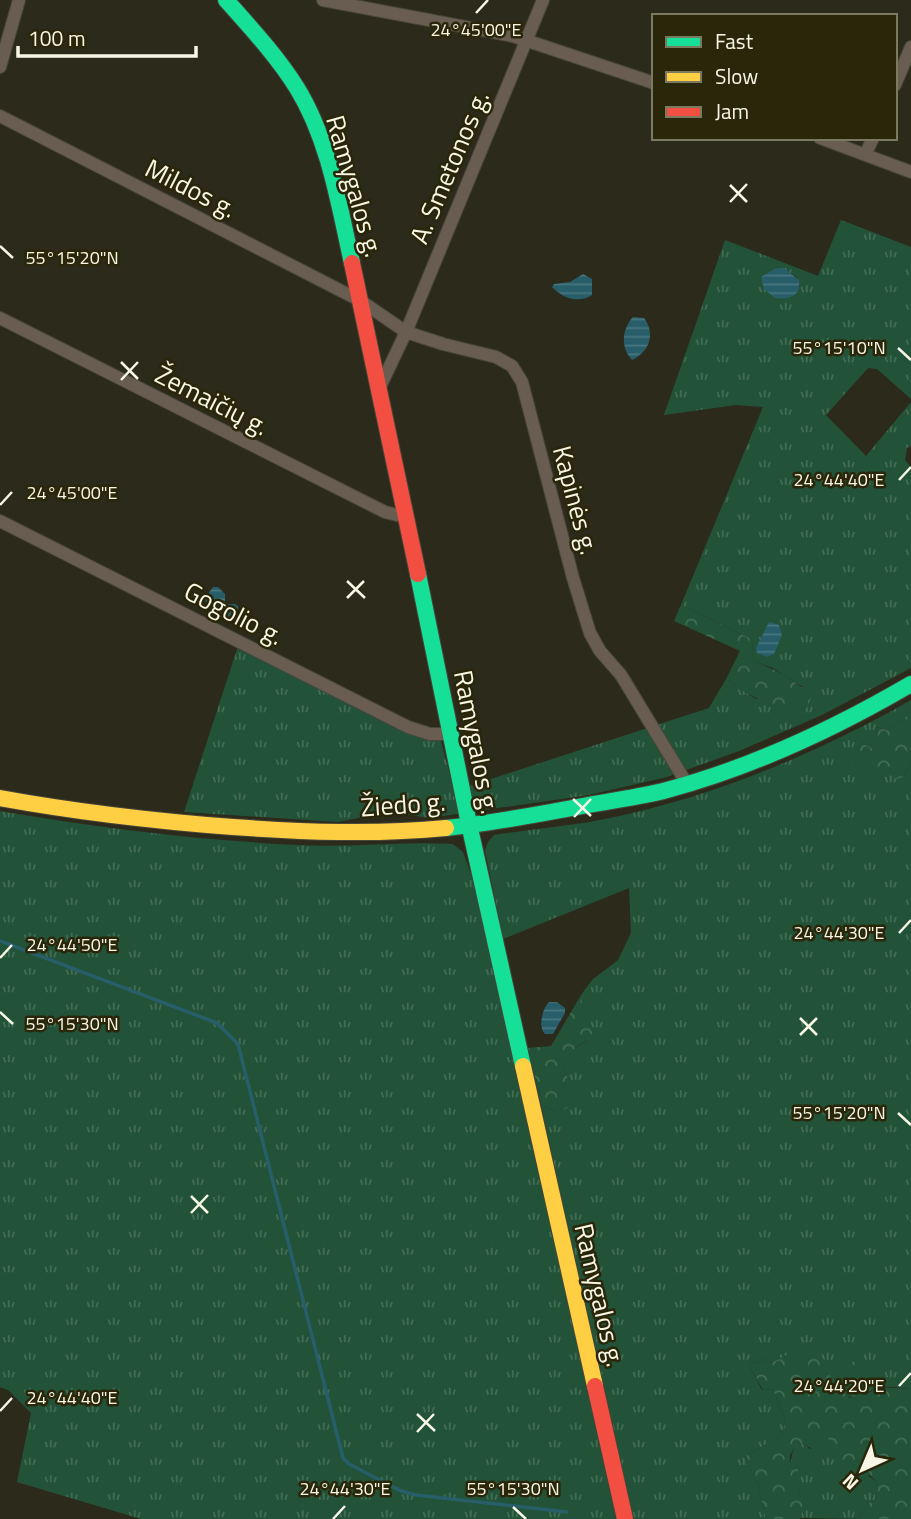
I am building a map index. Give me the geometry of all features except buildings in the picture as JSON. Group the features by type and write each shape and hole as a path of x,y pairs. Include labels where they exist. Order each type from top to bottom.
{"main road":[{"name":"Ramygalos g.","path":"226,0 276,56 304,103 320,139 335,189 406,513 469,824 625,1519"},
{"name":"Žiedo g.","path":"0,798 47,807 286,831 381,833 469,824 664,791 687,784 789,746 911,684"}],"street":[{"path":"0,67 19,0"},
{"path":"323,0 513,36 652,82"},
{"name":"A. Smetonos g.","path":"379,389 406,332 543,0"},
{"path":"897,80 911,47"},
{"name":"Mildos g.","path":"0,116 361,301"},
{"path":"826,140 911,172"},
{"path":"866,153 872,140"},
{"name":"Kapinės g.","path":"361,301 406,332 496,356 512,366 522,382 590,633 600,651 621,675 687,784"},
{"name":"Žemaičių g.","path":"0,318 385,512 406,513"},
{"name":"Gogolio g.","path":"0,521 408,727 430,734 450,734"}],"green space":[{"path":"841,220 911,247 911,399 877,369 868,368 826,415 866,456 911,402 911,446 907,448 905,460 911,467 911,668 822,715 739,751 667,777 589,795 429,818 399,813 338,822 184,812 241,637 411,723 438,729 454,791 709,708 726,679 756,699 803,687 773,668 753,661 752,639 681,605 763,407 736,405 664,415 725,240 818,276","holes":["774,269 794,275 800,286 764,276"]},
{"path":"681,605 752,639 753,661 785,675 811,697 803,713 762,701 726,679 740,651 674,621"},
{"path":"911,700 911,713 887,730 877,727 880,745 873,749 859,741 903,777 911,764 911,1389 880,1387 857,1397 849,1396 844,1394 847,1387 842,1378 837,1382 799,1348 770,1363 765,1359 749,1365 762,1390 773,1389 785,1420 782,1435 744,1457 758,1485 766,1519 633,1519 541,1105 558,1113 570,1083 563,1067 565,1062 573,1050 590,1040 583,1017 581,995 592,980 618,960 631,933 629,888 503,939 485,850 494,835 610,818 727,785 803,755"},
{"path":"911,713 911,764 903,777 896,779 891,776 888,768 867,776 861,765 852,762 854,748 859,741 873,749 879,745 872,735 876,727 887,730"},
{"path":"0,811 185,837 316,846 453,844 463,852 474,883 616,1519 141,1519 17,1482 31,1413 8,1390 0,1387"},
{"path":"581,995 585,1023 593,1032 590,1040 574,1050 563,1067 570,1083 570,1106 558,1113 541,1105 528,1048 551,1046"},
{"path":"798,1348 824,1359 824,1370 837,1382 842,1378 842,1369 854,1361 861,1364 863,1372 855,1384 847,1387 844,1393 850,1398 857,1393 866,1395 877,1387 911,1389 911,1519 859,1519 867,1504 875,1500 877,1482 870,1475 861,1476 850,1463 843,1462 839,1447 832,1447 828,1438 815,1450 798,1442 790,1455 790,1462 798,1468 798,1474 794,1478 804,1507 800,1519 766,1519 758,1485 744,1457 782,1435 785,1420 773,1389 763,1390 749,1365 765,1359 770,1363"},
{"path":"828,1437 850,1462 877,1482 875,1500 867,1504 859,1519 800,1518 801,1498 792,1473 792,1453 798,1441 810,1449"}],"water":[{"path":"784,268 799,280 798,290 793,296 775,298 764,289 761,277 774,269"},
{"path":"583,274 592,279 592,295 587,298 571,298 552,287 554,284 570,282"},
{"path":"633,317 644,318 650,336 643,352 632,360 624,338"},
{"path":"213,587 218,587 225,594 225,602 238,606 238,615 235,618 220,617 209,608 205,598"},
{"path":"769,622 779,625 782,635 774,654 767,657 757,653 756,648"},
{"path":"549,1002 557,1002 565,1008 565,1013 553,1034 545,1034 542,1018"}],"waterway":[{"path":"0,941 217,1023 238,1044 343,1458 349,1464 401,1491 416,1495 567,1512"}],"traffic: fast":[{"path":"226,0 281,65 308,108 332,173 352,263"},
{"path":"418,574 469,824 523,1066"},
{"path":"446,828 637,797 699,781 792,745 911,684"}],"traffic: slow":[{"path":"0,798 116,816 233,827 339,832 446,828"},
{"path":"523,1066 595,1386"}],"traffic: jam":[{"path":"352,263 418,574"},
{"path":"595,1386 625,1519"}]}
